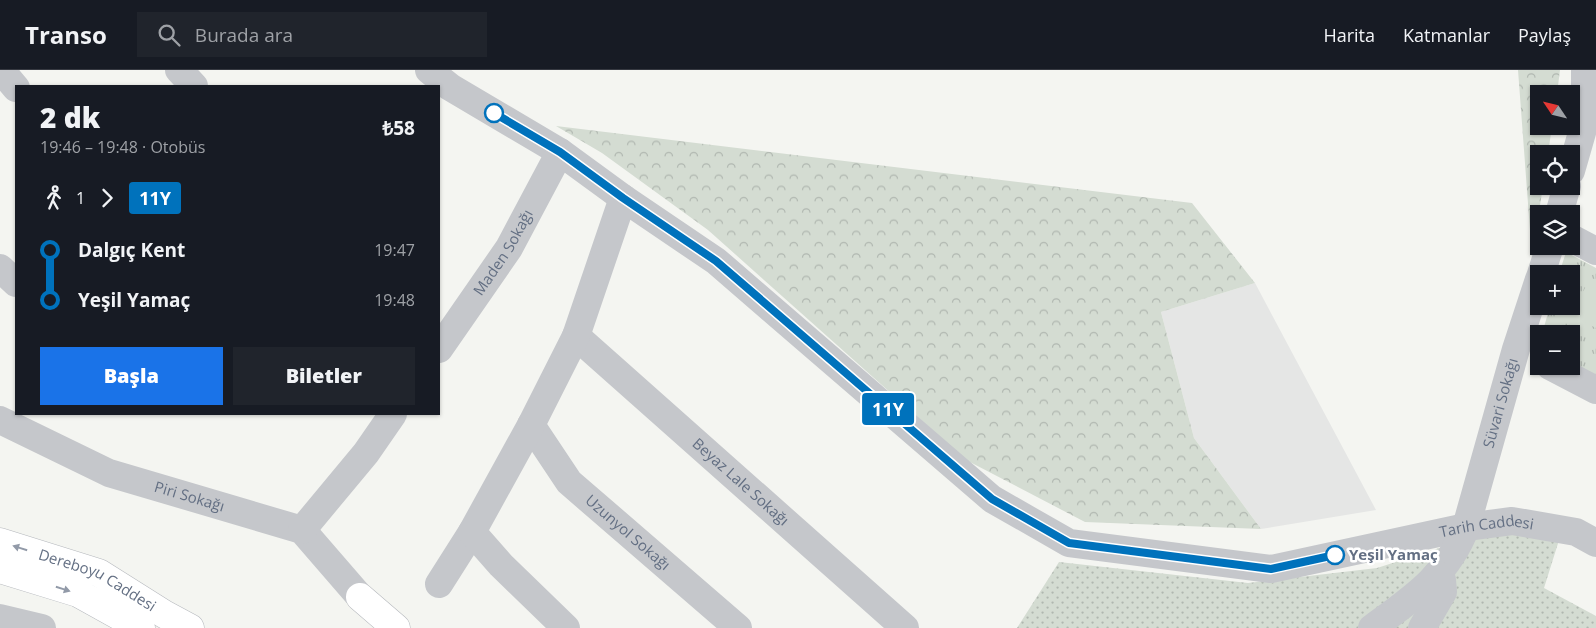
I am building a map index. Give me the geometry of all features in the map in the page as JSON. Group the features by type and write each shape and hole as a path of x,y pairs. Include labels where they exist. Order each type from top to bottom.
{"main road":[{"name":"Dereboyu Caddesi","path":"0,542 99,573 190,628"},
{"name":"Dereboyu Caddesi","path":"0,569 78,594 141,628"},
{"path":"360,597 377,628"},
{"path":"360,597 396,628"}],"street":[{"path":"1,70 15,87"},
{"path":"178,70 193,85"},
{"path":"1580,149 1590,124 1584,70"},
{"name":"Tarih Caddesi","path":"433,79 450,87 560,152 623,198 716,261 992,499 1069,543 1271,569 1466,527 1512,521 1576,532 1596,543"},
{"name":"Maden Sokağı","path":"440,348 509,248 560,152"},
{"path":"439,584 472,532 532,425 576,336 623,198"},
{"path":"1580,243 1596,251"},
{"path":"0,268 15,282"},
{"name":"Süvari Sokağı","path":"1466,527 1527,355 1533,315"},
{"name":"Beyaz Lale Sokağı","path":"576,336 905,628"},
{"path":"1567,375 1596,390"},
{"path":"360,597 302,530 366,453 392,415"},
{"name":"Piri Sokağı","path":"0,420 109,473 302,530"},
{"name":"Uzunyol Sokağı","path":"532,425 569,482 738,628"},
{"path":"1372,628 1416,596 1437,575 1450,560 1466,527"},
{"path":"472,532 501,565 566,628"},
{"path":"1422,628 1443,592 1442,580 1437,575"},
{"path":"0,618 42,628"}],"shaded area":[{"path":"1255,283 1376,510 1261,529 1194,438 1161,312"}],"green space":[{"path":"1518,70 1560,70 1558,85 1530,85 1530,135 1551,135 1549,145 1530,145 1530,195 1542,195 1540,205 1530,205 1530,230"},
{"path":"556,126 1192,203 1255,283 1161,312 1194,438 1261,529 1085,522 966,460 708,230 602,153"},
{"path":"1565,255 1572,255 1596,268 1596,377 1580,369 1580,325 1545,325 1547,315 1580,315 1580,265 1562,265"},
{"path":"1587,284 1596,289 1596,328 1571,315 1580,315 1580,298"},
{"path":"1486,533 1560,537 1544,588 1596,616 1596,628 1017,628 1059,562 1248,583 1377,568"}],"bus line":[{"name":"11Y","path":"494,113 560,152 623,198 716,261 992,499 1069,543 1271,569 1335,555"}],"place":[{"name":"Yeşil Yamaç","path":"1335,555"}]}
